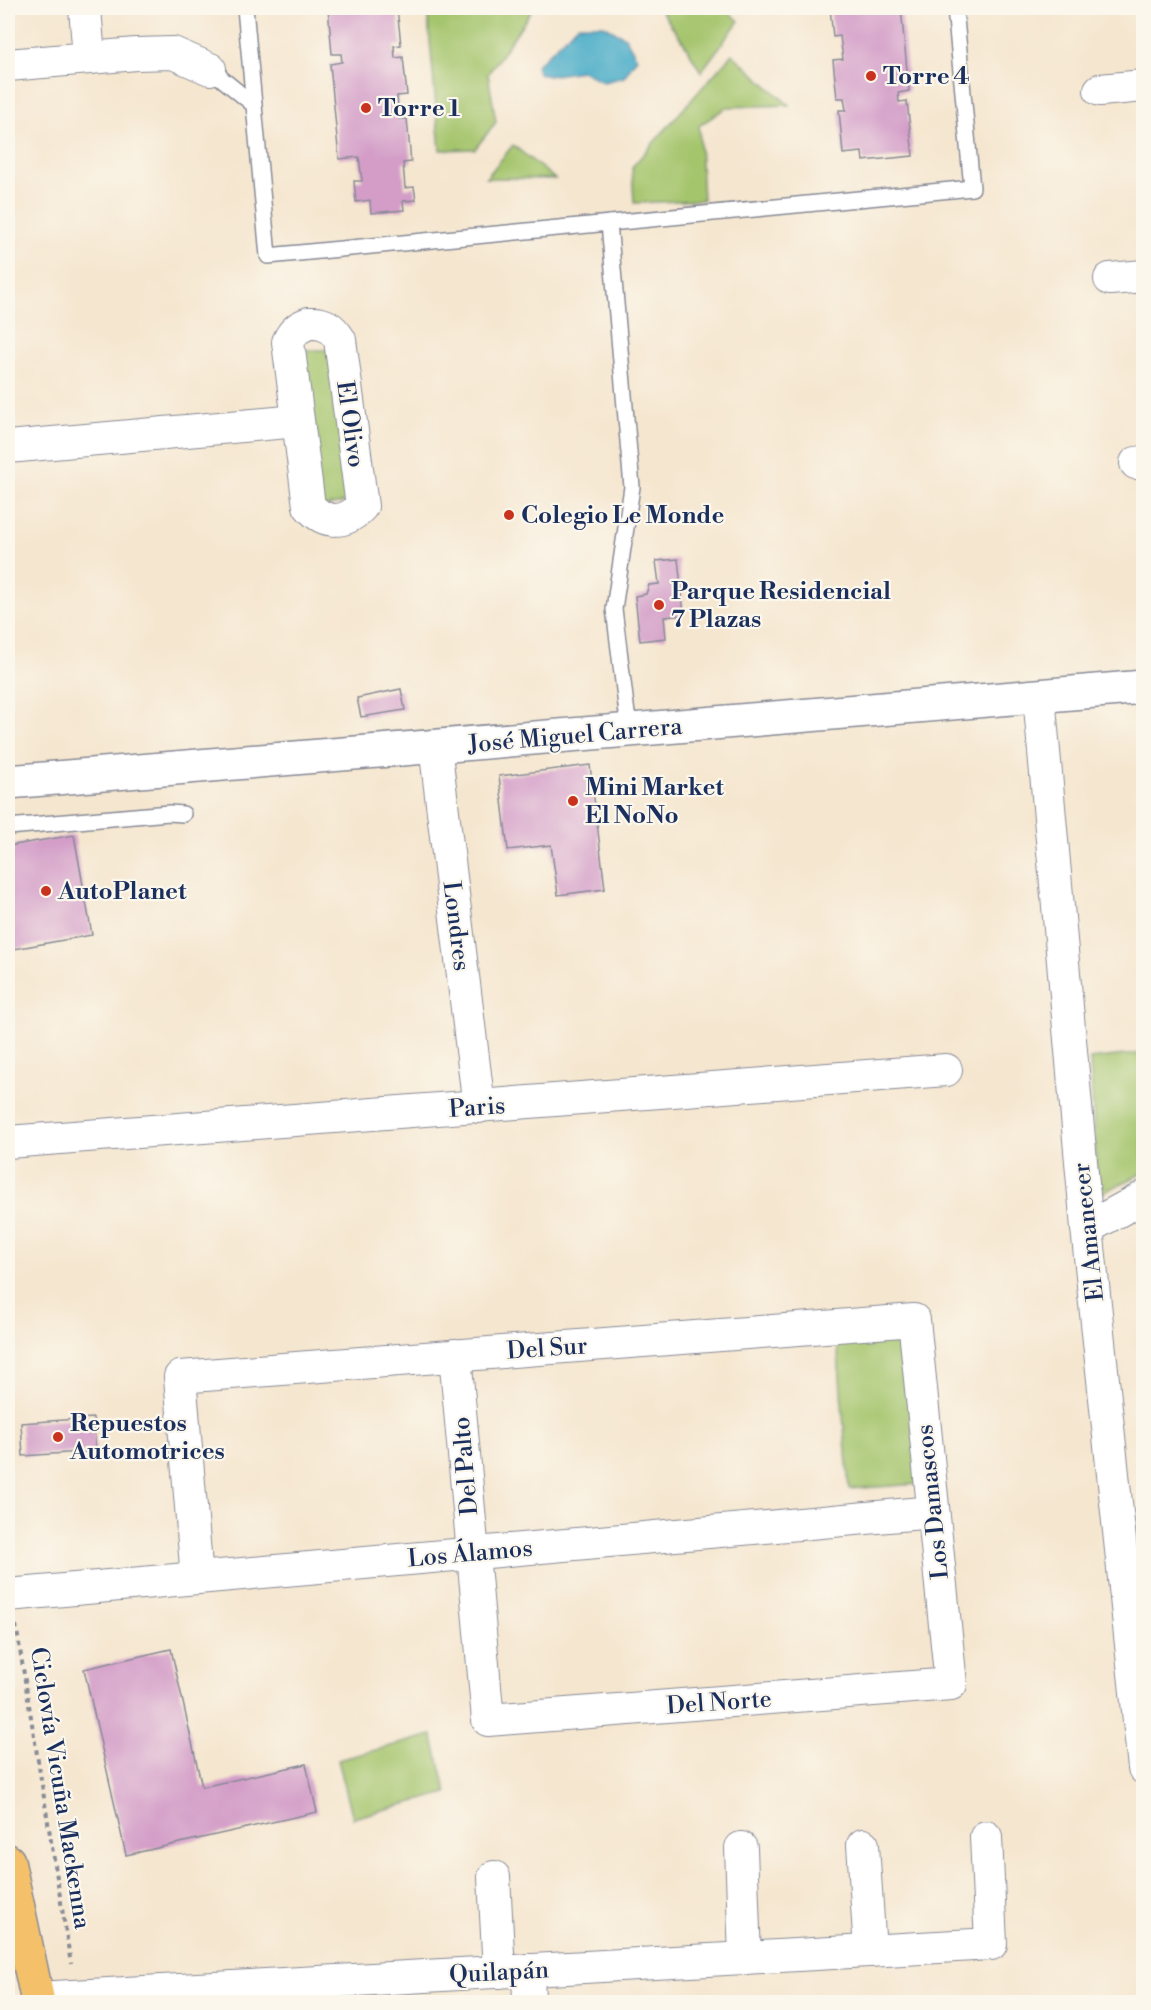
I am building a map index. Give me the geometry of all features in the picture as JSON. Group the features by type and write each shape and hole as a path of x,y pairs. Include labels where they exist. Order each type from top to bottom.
{"main road":[{"path":"8,1861 37,2000"}],"street":[{"path":"85,8 89,58"},
{"path":"8,65 173,53 210,69"},
{"path":"1100,90 1143,86"},
{"path":"1110,279 1143,276"},
{"name":"El Olivo","path":"319,322 335,332 340,340 362,506 355,514 334,521 316,514 309,506 298,421 288,342 300,326 319,322"},
{"path":"8,447 298,421"},
{"name":"José Miguel Carrera","path":"8,782 1143,687"},
{"name":"El Amanecer","path":"1039,696 1087,1228 1143,1768"},
{"name":"Londres","path":"435,746 479,1107"},
{"name":"Paris","path":"8,1142 946,1070"},
{"path":"1087,1228 1143,1197"},
{"name":"Del Sur","path":"197,1578 180,1377 914,1320"},
{"name":"Los Damascos","path":"914,1320 951,1684"},
{"name":"Del Palto","path":"455,1355 488,1719"},
{"name":"Los Álamos","path":"9,1594 933,1512"},
{"name":"Del Norte","path":"488,1719 951,1684"},
{"name":"Quilapán","path":"37,2000 991,1944 986,1837"},
{"path":"863,1845 870,1951"},
{"path":"741,1848 745,1958"},
{"path":"494,1877 513,1971 529,2002"}],"lane":[{"path":"245,8 268,256 972,188 955,8"},
{"path":"210,69 254,105"},
{"path":"609,223 632,487 614,609 629,730"},
{"path":"8,827 169,813 183,814"}],"path":[{"name":"Ciclovía Vicuña Mackenna","path":"9,1594 76,1996"}],"green space":[{"path":"427,8 527,8 531,12 488,74 496,122 475,149 440,150"},
{"path":"659,8 723,8 739,21 701,72"},
{"path":"732,54 789,105 727,107 699,126 703,200 634,203 632,167"},
{"path":"513,145 555,179 486,178"},
{"path":"299,350 331,350 351,501 318,508"},
{"path":"1143,1053 1143,1173 1098,1195 1090,1059"},
{"path":"905,1336 918,1484 849,1489 837,1342"},
{"path":"432,1735 447,1793 353,1818 338,1760"}],"water":[{"path":"578,25 603,25 625,37 637,58 624,77 604,82 582,71 548,76 538,73 536,66"}],"building":[{"name":"Torre 1","path":"328,8 397,8 401,45 394,46 395,58 403,57 407,95 397,96 399,119 407,119 411,162 403,163 405,188 414,187 416,200 403,201 404,210 371,213 370,200 356,202 354,181 362,181 359,157 339,159 330,64 342,62 341,54 332,54"},
{"name":"Torre 4","path":"830,8 901,8 909,91 898,93 899,102 907,101 913,156 863,161 862,152 843,154 839,110 846,110 844,98 837,98 833,60 843,59 840,36 833,37"},
{"name":"Parque Residencial 7 Plazas","path":"678,559 684,615 664,617 666,638 640,641 635,596 646,594 649,585 659,584 656,561"},
{"path":"401,689 405,710 361,717 357,698"},
{"name":"Mini Market El NoNo","path":"590,765 605,889 558,895 551,845 508,850 499,776"},
{"name":"AutoPlanet","path":"74,835 92,935 8,950 8,846"},
{"name":"Repuestos Automotrices","path":"93,1418 96,1451 23,1456 21,1423"},
{"path":"171,1649 202,1787 306,1764 317,1812 126,1855 84,1669"}],"place":[{"name":"Torre 4","path":"871,76"},
{"name":"Torre 1","path":"366,108"},
{"name":"Colegio Le Monde","path":"509,515"},
{"name":"Parque Residencial 7 Plazas","path":"659,605"},
{"name":"Mini Market El NoNo","path":"573,801"},
{"name":"AutoPlanet","path":"46,891"},
{"name":"Repuestos Automotrices","path":"58,1437"}]}
